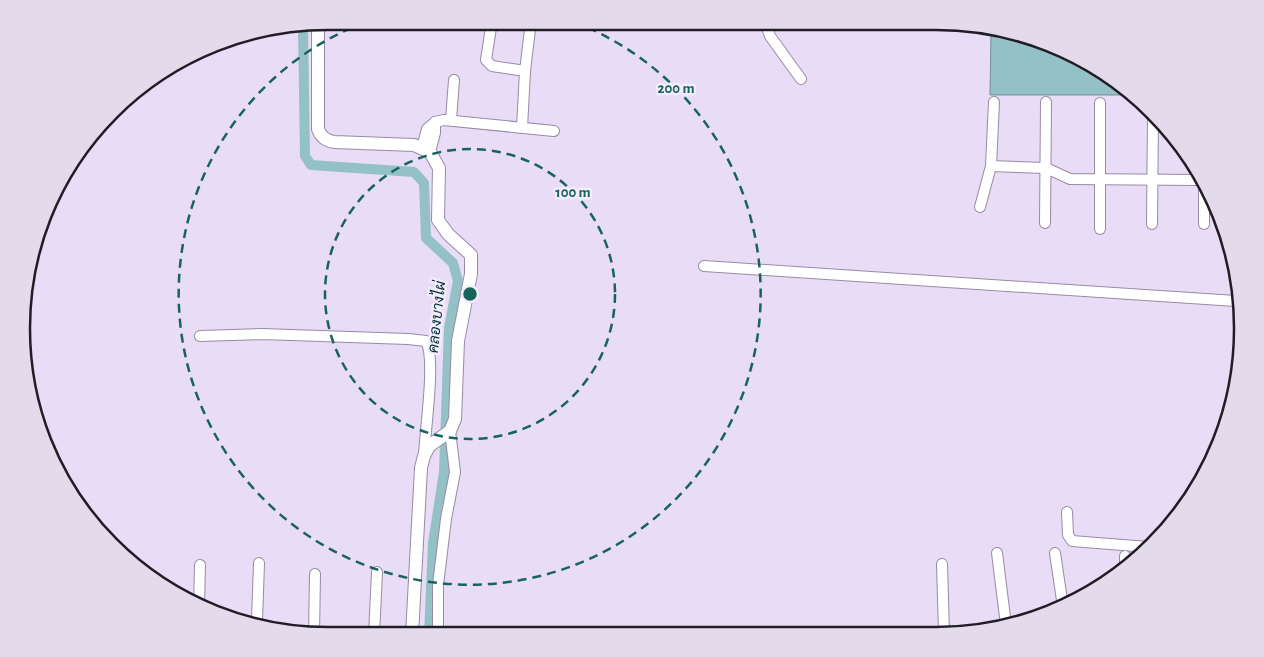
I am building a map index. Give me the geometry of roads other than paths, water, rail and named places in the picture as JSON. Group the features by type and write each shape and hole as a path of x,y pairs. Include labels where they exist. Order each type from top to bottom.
{"street":[{"path":"491,30 486,60 488,64 525,71"},
{"path":"522,128 525,71 530,30"},
{"path":"768,30 770,36 801,79"},
{"path":"318,31 318,128 320,135 334,142 414,145 426,150 439,168 438,220 448,234 469,251 471,259 471,274 458,341 456,419 445,435 430,446 424,456"},
{"path":"451,120 454,80"},
{"path":"980,207 991,166 994,102"},
{"path":"1045,223 1046,102"},
{"path":"1100,103 1100,229"},
{"path":"426,150 435,133 435,122 451,120 554,131"},
{"path":"1152,224 1153,124"},
{"path":"991,166 1046,168 1070,179 1194,180"},
{"path":"1204,198 1204,224"},
{"path":"704,266 1232,301"},
{"path":"200,336 262,334 426,341 430,349 412,627"},
{"path":"438,627 438,585 446,518 455,472 445,435"},
{"path":"1067,512 1068,535 1072,541 1140,546"},
{"path":"997,553 1005,619"},
{"path":"1055,553 1062,599"},
{"path":"257,618 259,563"},
{"path":"942,564 944,627"},
{"path":"199,597 200,565"},
{"path":"374,627 377,572"},
{"path":"314,626 315,574"}],"waterway":[{"name":"คลองบางไผ่","path":"303,32 305,156 311,165 414,172 424,183 426,238 453,263 458,281 449,328 444,472 433,543 429,627"}]}
